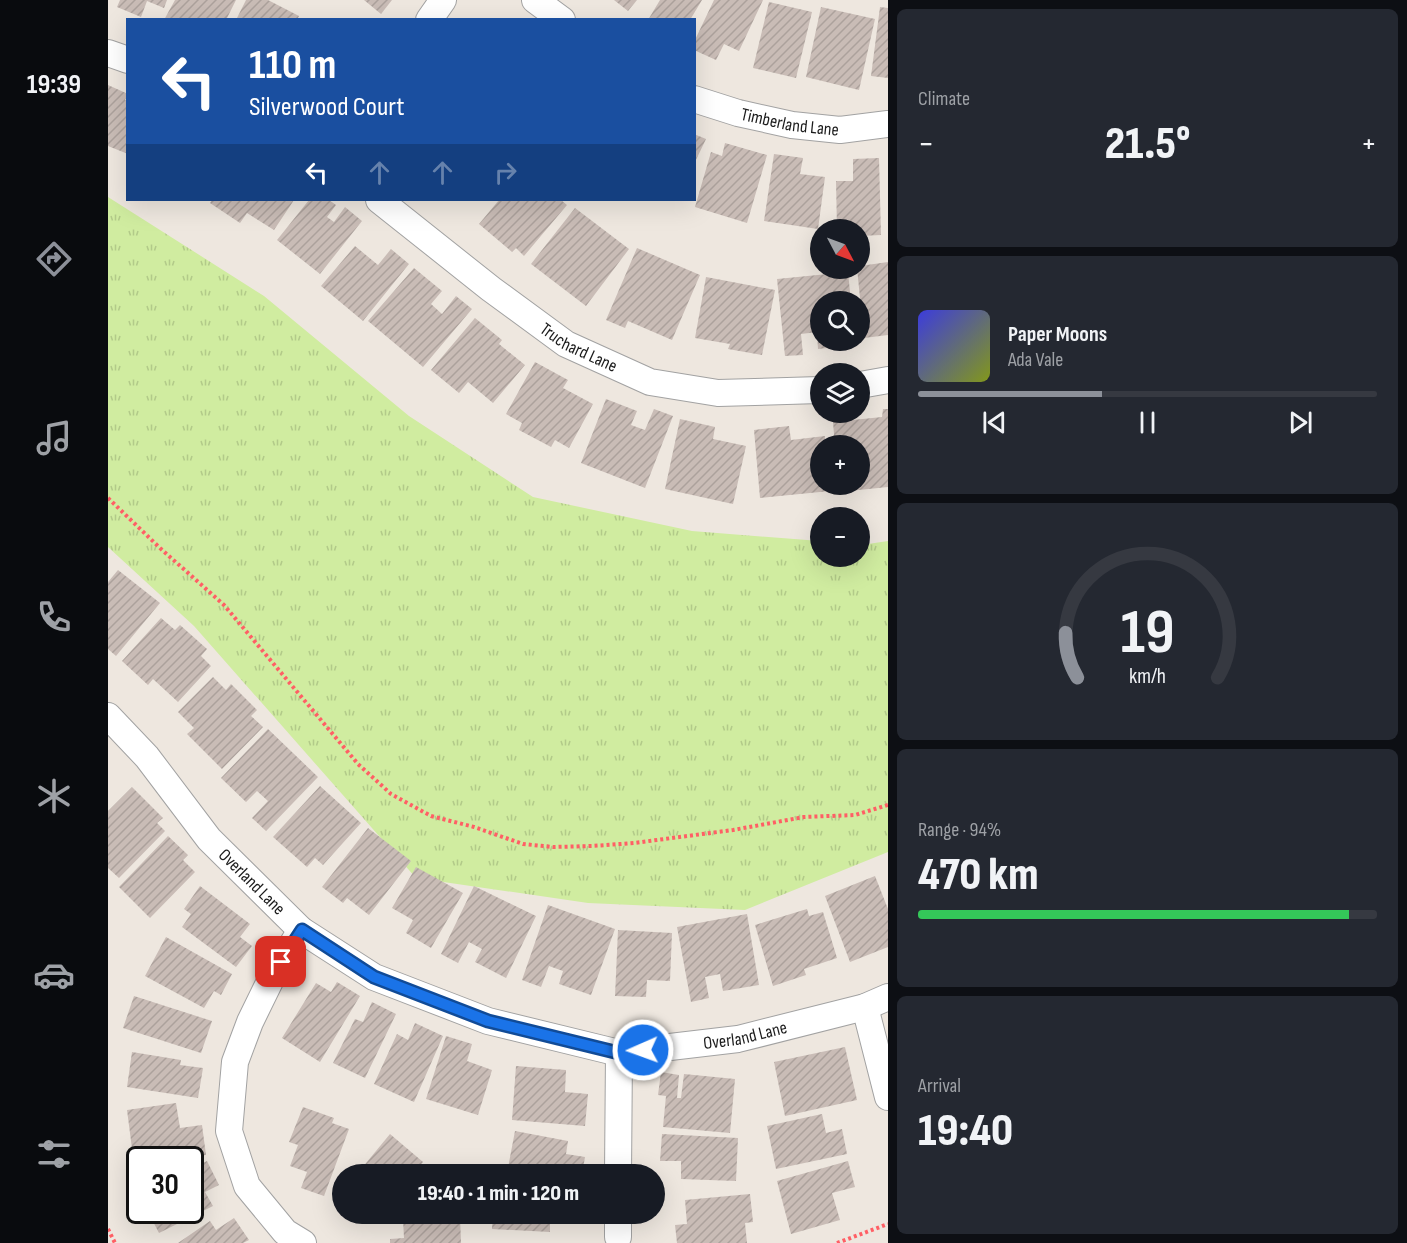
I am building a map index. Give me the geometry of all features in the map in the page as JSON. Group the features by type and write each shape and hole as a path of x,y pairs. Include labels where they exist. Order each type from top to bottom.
{"street":[{"path":"430,18 442,0"},
{"path":"535,0 559,18"},
{"path":"108,52 126,59"},
{"name":"Timberland Lane","path":"696,100 738,113 792,125 840,130 888,124"},
{"name":"Truchard Lane","path":"380,201 491,289 566,344 650,382 718,393 810,390"},
{"path":"870,383 888,380"},
{"name":"Overland Lane","path":"108,716 147,757 208,839 302,930 374,977 488,1021 619,1053 738,1039 877,1002"},
{"path":"302,930 271,979 250,1022 235,1062 229,1131 247,1186 285,1232 303,1243"},
{"path":"877,1002 888,1097"},
{"path":"618,1164 619,1053"}],"path":[{"path":"108,498 224,605 358,764 391,794 431,816 474,827 523,844 553,847 634,843 734,830 804,817 855,814 888,805"},
{"path":"837,1243 888,1224"},
{"path":"108,1229 115,1243"}],"green space":[{"path":"108,197 264,296 409,416 533,497 692,531 810,540 810,567 870,567 870,544 888,541 888,852 745,910 588,903 416,878 194,626 108,547"}],"building":[{"path":"120,0 167,0 164,8 147,1 141,17 117,7"},
{"path":"175,0 236,0 227,18 165,18"},
{"path":"246,0 268,0 299,16 298,18 237,18"},
{"path":"364,0 392,0 381,14"},
{"path":"614,0 637,0 628,11"},
{"path":"660,0 702,0 691,18 649,18"},
{"path":"714,0 763,0 739,51 724,44 716,60 696,51 696,38"},
{"path":"769,2 812,12 796,78 753,68"},
{"path":"821,7 875,19 859,90 806,77"},
{"path":"880,7 888,8 888,78 871,76"},
{"path":"108,85 126,93 126,153 108,146"},
{"path":"696,135 706,139 696,160"},
{"path":"725,143 767,155 747,223 695,207 711,152 722,156"},
{"path":"774,154 803,158 800,174 825,177 819,219 810,219 810,228 764,221"},
{"path":"879,158 881,235 870,236 870,219 837,219 836,181 853,181 853,159"},
{"path":"211,201 293,201 274,230 247,213 240,223 210,203"},
{"path":"308,201 330,201 336,205 327,217 334,222 345,207 362,221 320,274 277,240"},
{"path":"498,201 562,201 567,205 524,256 516,248 512,252 479,224"},
{"path":"575,208 629,249 586,306 531,264"},
{"path":"355,246 378,265 391,249 409,264 363,321 321,286"},
{"path":"637,248 700,275 672,340 628,321 625,328 606,320"},
{"path":"888,262 888,335 870,337 870,291 859,291 858,279 870,279 870,265"},
{"path":"414,268 442,291 431,304 442,314 456,296 472,309 423,367 368,321"},
{"path":"810,276 810,279 849,279 850,291 810,291 810,333 801,334 803,355 785,356 777,279"},
{"path":"706,277 775,290 762,355 728,349 730,344 695,338"},
{"path":"475,318 502,340 499,344 525,365 493,403 468,382 459,393 431,370"},
{"path":"535,362 568,380 563,388 593,404 569,448 555,440 551,447 519,430 522,423 506,414"},
{"path":"606,399 637,411 631,425 645,430 654,409 673,416 645,488 581,463"},
{"path":"883,409 888,409 888,487 870,489 870,435 834,435 833,423 870,423 870,418 882,417"},
{"path":"680,419 715,427 713,439 746,446 733,504 665,489"},
{"path":"789,426 791,440 810,438 810,493 760,498 754,430"},
{"path":"118,570 160,603 116,656 108,649 108,582"},
{"path":"161,618 175,630 180,625 207,649 201,656 211,666 178,702 153,679 148,685 122,661"},
{"path":"213,677 226,690 231,684 257,710 251,716 263,727 222,769 187,734 194,728 178,712"},
{"path":"268,729 318,777 266,831 252,818 268,801 257,791 246,802 221,778"},
{"path":"320,786 361,823 323,865 315,858 307,867 273,837"},
{"path":"132,787 163,818 157,823 165,831 119,878 108,868 108,811"},
{"path":"368,828 411,861 369,915 347,898 343,903 322,887"},
{"path":"168,836 188,855 183,860 195,872 150,918 119,887"},
{"path":"416,867 463,893 431,948 406,933 413,920 392,908"},
{"path":"875,876 888,909 888,947 850,962 825,896"},
{"path":"200,886 250,924 240,937 252,946 236,967 182,927 191,914 184,909"},
{"path":"474,886 536,916 506,978 475,962 482,949 469,942 458,963 441,954"},
{"path":"548,905 615,929 591,995 559,984 563,971 549,966 541,987 522,980"},
{"path":"807,909 809,916 823,912 837,958 804,969 806,975 773,986 755,925"},
{"path":"747,914 759,985 723,991 720,974 705,977 709,998 691,1002 677,927"},
{"path":"618,930 672,933 670,981 647,980 646,997 615,996"},
{"path":"166,937 232,974 221,995 214,991 204,1008 145,976"},
{"path":"337,982 360,996 320,1062 282,1038 316,983 331,992"},
{"path":"134,996 212,1021 201,1053 123,1028"},
{"path":"372,1002 396,1014 365,1078 333,1063 355,1019 363,1022"},
{"path":"415,1023 443,1036 414,1102 374,1084 397,1034 408,1040"},
{"path":"446,1036 472,1044 467,1061 492,1070 478,1115 426,1099"},
{"path":"845,1047 857,1100 785,1116 774,1062"},
{"path":"132,1052 181,1060 180,1065 203,1068 198,1098 127,1087"},
{"path":"516,1066 566,1070 565,1092 588,1094 585,1126 512,1120"},
{"path":"661,1072 679,1075 677,1098 681,1098 684,1074 735,1079 730,1133 663,1127 666,1096 658,1095"},
{"path":"176,1103 180,1128 202,1125 206,1155 204,1155 204,1146 132,1146 127,1110"},
{"path":"303,1107 334,1118 332,1123 349,1129 336,1164 332,1164 332,1175 324,1196 301,1188 307,1172 290,1166 298,1145 289,1142"},
{"path":"822,1114 826,1133 842,1129 847,1154 776,1169 767,1126"},
{"path":"515,1131 568,1141 566,1154 585,1157 584,1164 509,1164"},
{"path":"390,1134 423,1162 421,1164 365,1164"},
{"path":"662,1134 738,1138 736,1181 681,1179 681,1161 660,1161"},
{"path":"207,1161 219,1185 205,1192 213,1206 204,1210 204,1162"},
{"path":"848,1161 855,1187 832,1193 840,1220 791,1234 777,1181"},
{"path":"750,1194 753,1222 745,1223 747,1243 677,1243 675,1225 687,1224 685,1200"},
{"path":"234,1218 249,1240 243,1243 178,1243 210,1221 216,1230"},
{"path":"154,1224 177,1224 159,1233"},
{"path":"403,1224 460,1224 461,1243 390,1243 390,1239 404,1238"},
{"path":"492,1224 550,1224 550,1232 492,1229"}],"route":[{"path":"281,962 302,930 374,977 488,1021 619,1053 643,1050"}]}
